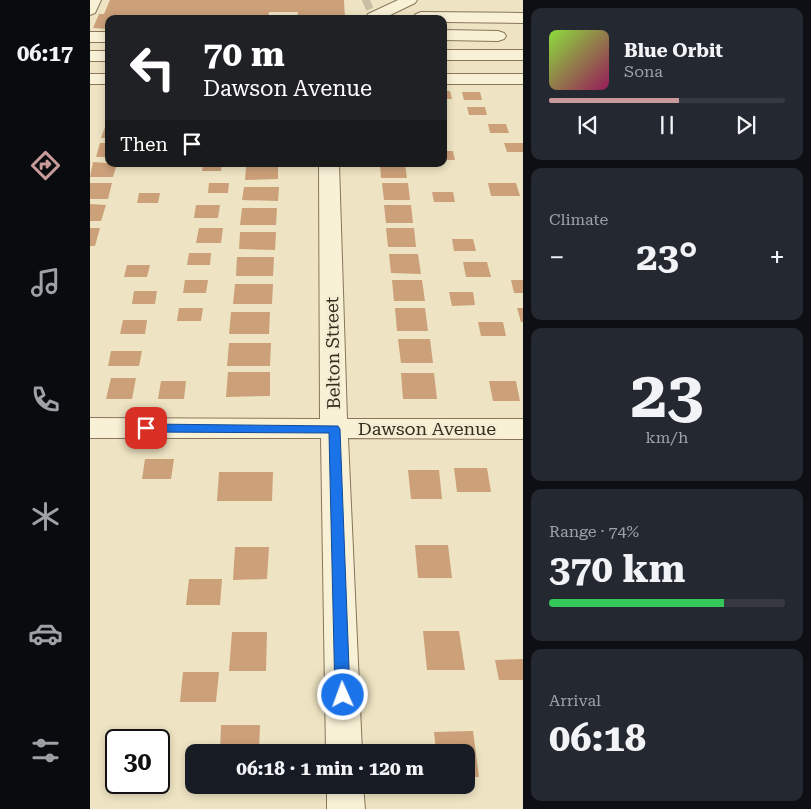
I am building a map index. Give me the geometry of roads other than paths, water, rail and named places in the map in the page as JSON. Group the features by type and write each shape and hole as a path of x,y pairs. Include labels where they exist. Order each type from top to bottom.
{"street":[{"path":"90,10 94,0"},
{"path":"379,15 410,0"},
{"path":"363,3 371,15"},
{"path":"426,15 456,3 501,3"},
{"path":"447,18 523,18"},
{"path":"447,36 514,36"},
{"path":"90,37 105,37"},
{"path":"447,55 523,55"},
{"path":"90,56 105,56"},
{"path":"90,78 105,78"},
{"path":"447,79 523,79"},
{"name":"Belton Street","path":"330,167 334,429 344,744"},
{"name":"Dawson Avenue","path":"90,428 523,429"},
{"path":"345,794 346,809"}],"tunnel":[{"path":"363,3 370,0"}]}
